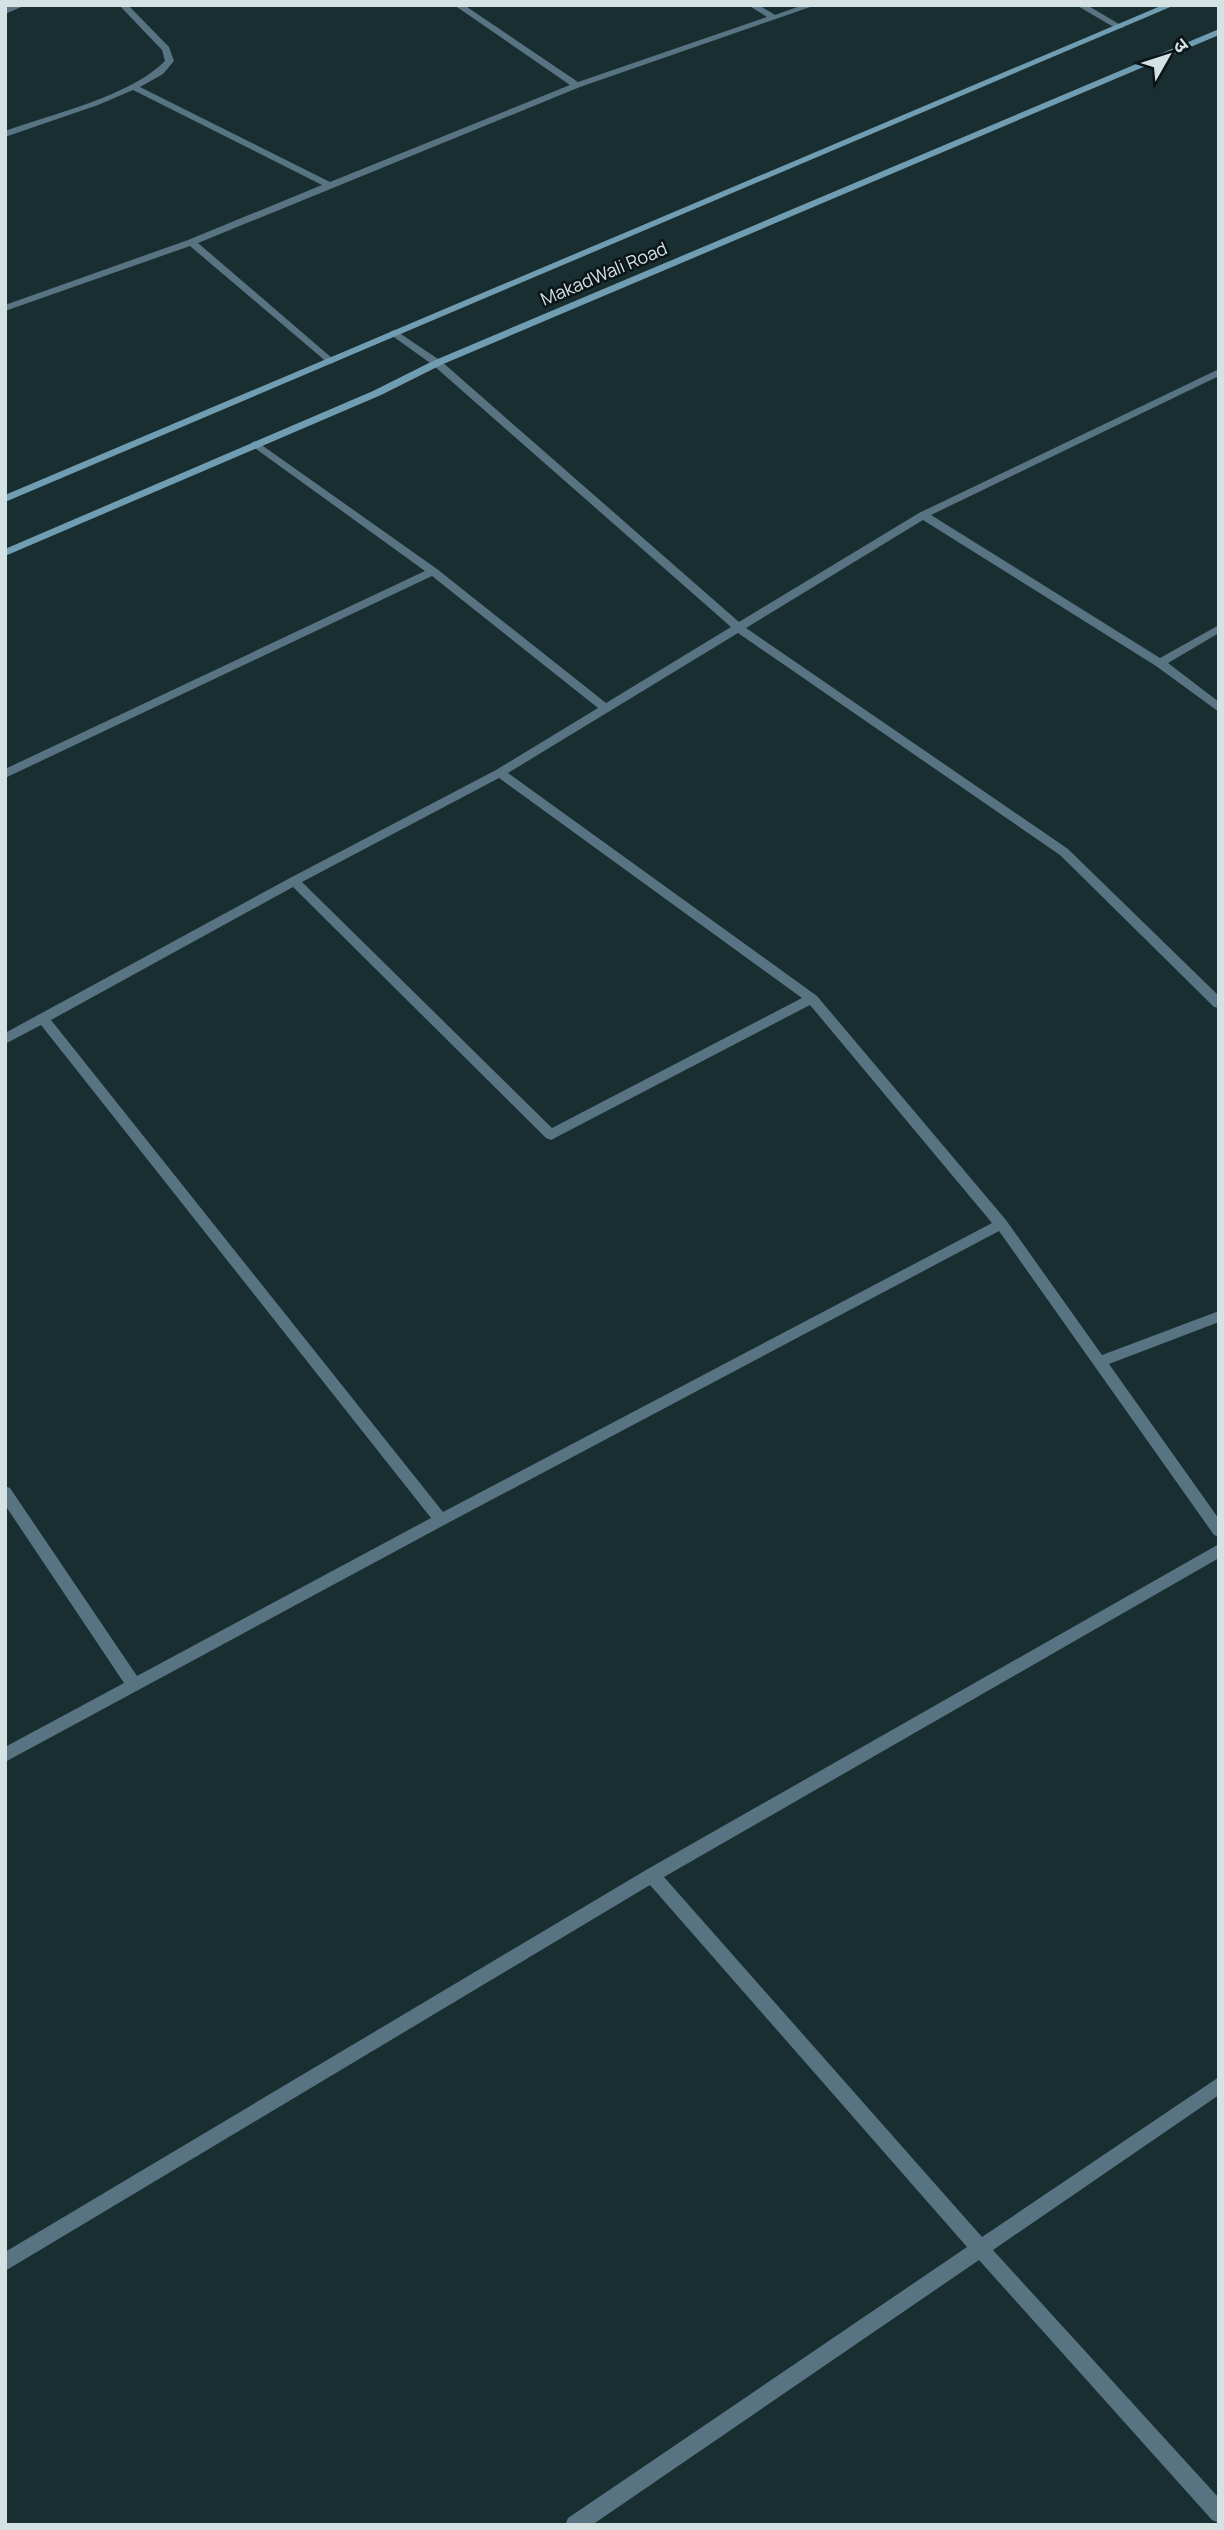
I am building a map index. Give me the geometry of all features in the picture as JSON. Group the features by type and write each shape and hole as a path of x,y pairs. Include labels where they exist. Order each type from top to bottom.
{"street":[{"path":"5,11 22,5"},
{"path":"5,134 133,87 165,69 170,61 166,49 123,5"},
{"path":"458,5 577,85"},
{"path":"752,5 774,18"},
{"path":"5,308 191,243 577,85 812,5"},
{"path":"1080,5 1119,27"},
{"path":"5,499 1171,5"},
{"name":"MakadWali Road","path":"5,553 377,393 437,363 1219,32"},
{"path":"133,87 328,185"},
{"path":"191,243 329,361"},
{"path":"395,333 437,363 739,628 1064,852 1219,1004"},
{"path":"5,1040 294,881 500,773 923,515 1219,372"},
{"path":"256,444 433,571 605,708"},
{"path":"923,515 1160,663 1219,708"},
{"path":"5,774 433,571"},
{"path":"1160,663 1219,628"},
{"path":"500,773 812,999 1001,1224 1219,1531"},
{"path":"294,881 551,1135 812,999"},
{"path":"43,1019 442,1520"},
{"path":"5,1755 1001,1224"},
{"path":"1099,1362 1219,1316"},
{"path":"5,1492 134,1684"},
{"path":"5,2262 652,1875 1219,1550"},
{"path":"652,1875 979,2247 1219,2514"},
{"path":"575,2525 1219,2085"}]}
